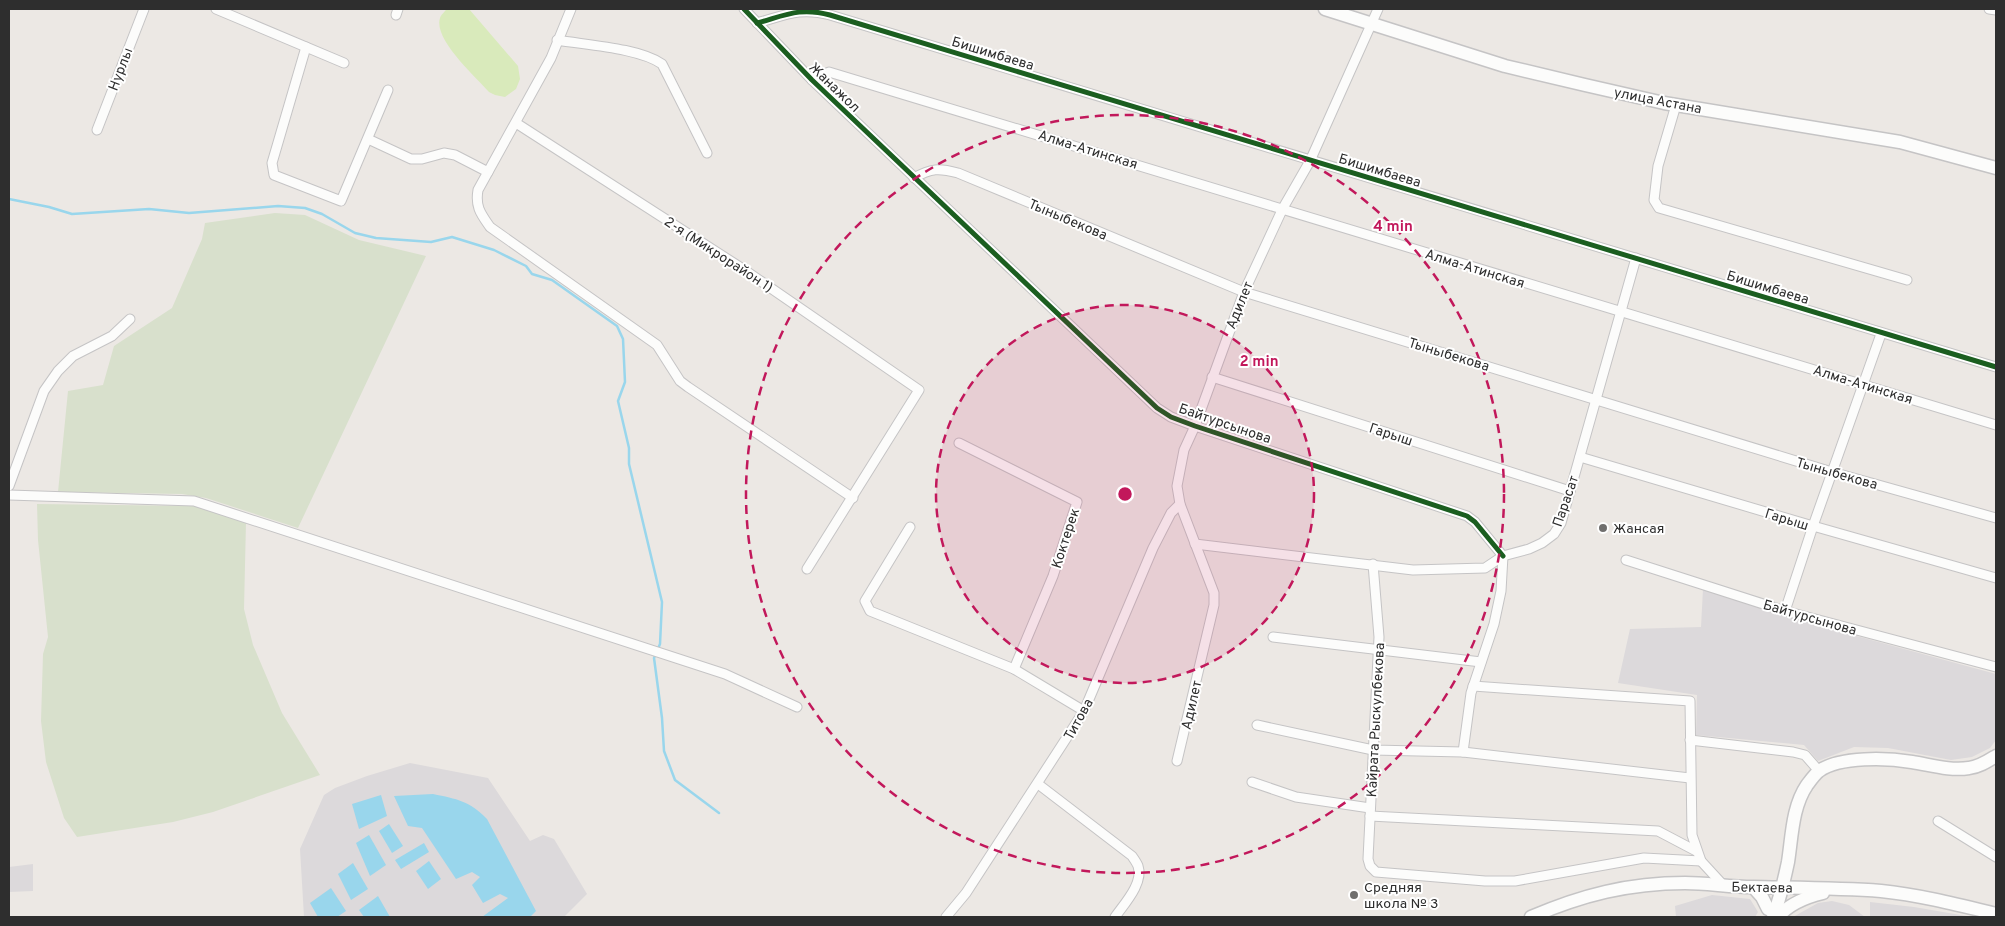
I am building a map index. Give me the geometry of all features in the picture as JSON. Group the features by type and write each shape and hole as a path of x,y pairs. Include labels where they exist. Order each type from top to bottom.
{"main road":[{"name":"улица Астана","path":"1325,9 1505,66 1676,105 1900,142 1996,168"},
{"path":"1768,914 1783,886 1791,832 1798,804 1806,786 1819,771 1836,764 1858,760 1886,759 1945,768 1969,768 1987,762 1996,756"},
{"name":"Бектаева","path":"1531,917 1585,897 1621,888 1650,884 1686,883 1754,888 1783,886 1882,891 1996,914"},
{"path":"1754,888 1762,897 1768,914"},
{"path":"1778,917 1797,902 1812,895 1839,889"}],"street":[{"name":"Нурлы","path":"97,130 144,9"},
{"path":"216,9 344,63"},
{"path":"571,9 551,58 478,190 476,201 481,214 490,227 657,344 680,381 853,498 807,569"},
{"name":"Жанажол","path":"744,9 812,80 914,178"},
{"name":"Адилет","path":"1178,762 1214,605 1214,593 1180,504 1177,486 1184,450 1195,426 1244,292 1283,208 1310,161 1373,24 1378,9"},
{"path":"1989,9 1996,10"},
{"name":"Бишимбаева","path":"757,23 799,11 814,11 1636,258 1881,334 1996,367"},
{"path":"557,40 637,53 662,64 707,153"},
{"path":"306,47 272,163 274,175 341,201 388,90"},
{"name":"Алма-Атинская","path":"812,80 829,72 1283,208 1620,313 1864,384 1996,425"},
{"path":"1676,105 1658,166 1654,200 1659,208 1907,280"},
{"name":"2-я (Микрорайон 1)","path":"516,123 746,271 919,390 853,498"},
{"path":"368,138 411,159 422,159 444,153 455,155 488,172"},
{"name":"Тыныбекова","path":"914,178 925,172 941,169 958,173 1244,292 1832,472 1996,518"},
{"name":"Байтурсынова","path":"914,178 1157,408 1171,417 1467,516 1475,522 1503,556"},
{"name":"Парасат","path":"1196,544 1413,570 1485,568 1503,556 1529,549 1542,543 1554,534 1561,523 1636,258"},
{"path":"9,486 44,391 58,371 73,356 112,336 130,318"},
{"path":"1785,611 1881,334"},
{"name":"Гарыш","path":"1212,377 1570,491"},
{"name":"Коктерек","path":"959,443 1077,502 1053,576 1014,669"},
{"name":"Гарыш","path":"1580,457 1996,578"},
{"path":"9,495 200,503 724,674 797,707"},
{"name":"Титова","path":"946,917 966,893 1084,711 1154,548 1171,512 1180,504"},
{"path":"910,526 865,601 870,611 1014,669 1084,711"},
{"path":"1463,752 1473,686 1494,624 1501,592 1503,556"},
{"name":"Байтурсынова","path":"1626,560 1785,611 1996,667"},
{"name":"Кайрата Рыскулбекова","path":"1373,564 1378,650 1368,859 1370,866 1376,872 1485,881 1515,881 1644,858 1701,861"},
{"path":"1273,637 1480,662"},
{"path":"1473,686 1690,701 1692,836 1701,861 1724,886"},
{"path":"1257,725 1373,750 1463,752 1690,778"},
{"path":"1690,740 1793,752 1805,755 1819,771"},
{"path":"1252,782 1296,797 1370,812 1658,831 1696,851"},
{"path":"1038,784 1132,856 1138,867 1139,877 1132,893 1115,917"},
{"path":"1938,821 1996,857"}],"shaded area":[{"path":"1703,589 1809,623 1996,674 1996,740 1990,748 1972,757 1951,760 1888,748 1854,747 1818,761 1804,745 1696,735 1697,695 1618,683 1630,629 1701,627"},
{"path":"410,763 488,778 530,841 543,835 554,839 587,894 564,917 304,917 300,849 324,795 335,788 367,776"},
{"path":"33,864 33,891 9,892 9,867"},
{"path":"1712,895 1750,899 1758,912 1755,917 1676,917 1675,906"},
{"path":"1832,901 1849,905 1865,917 1793,917 1818,903"},
{"path":"1870,902 1914,907 1972,917 1870,917"}],"green space":[{"path":"447,9 469,9 518,66 520,79 516,89 505,97 495,95 489,92 466,68 449,47 440,27 440,18"},
{"path":"275,213 305,215 359,240 426,256 298,528 206,498 182,494 58,492 68,391 103,385 114,346 172,308 202,239 205,223"},
{"path":"37,504 193,506 246,522 244,609 253,645 282,713 320,775 213,812 173,822 77,837 64,818 46,762 41,721 43,654 48,637 38,540"}],"water":[{"path":"433,794 469,804 487,819 536,911 530,917 482,917 508,898 500,894 483,903 472,885 480,877 472,872 456,879 422,828 408,826 394,796"},
{"path":"381,795 387,816 359,829 352,804"},
{"path":"389,824 403,846 392,853 379,831"},
{"path":"369,835 386,865 370,876 356,843"},
{"path":"424,843 429,852 401,869 395,860"},
{"path":"429,861 441,879 428,889 416,871"},
{"path":"353,863 368,889 351,900 338,874"},
{"path":"331,888 346,911 337,917 318,917 310,903"},
{"path":"378,896 390,917 364,917 359,910"}],"waterway":[{"path":"9,199 72,214 149,209 189,213 278,206 305,208 322,214 355,233 376,238 431,242 452,237 494,250 526,266 532,274 552,280 617,326 623,339 625,382 618,401 629,448 629,464 662,602 660,644 654,658 662,718 664,751 675,780 719,813"}],"cycle path":[{"path":"744,9 812,80 1157,408 1171,417 1195,426 1467,516 1475,522 1503,556"},
{"path":"757,23 801,12 830,15 1996,367"}],"place":[{"name":"Жансая","path":"1603,528"},
{"name":"Средняя школа № 3","path":"1354,895"}]}
